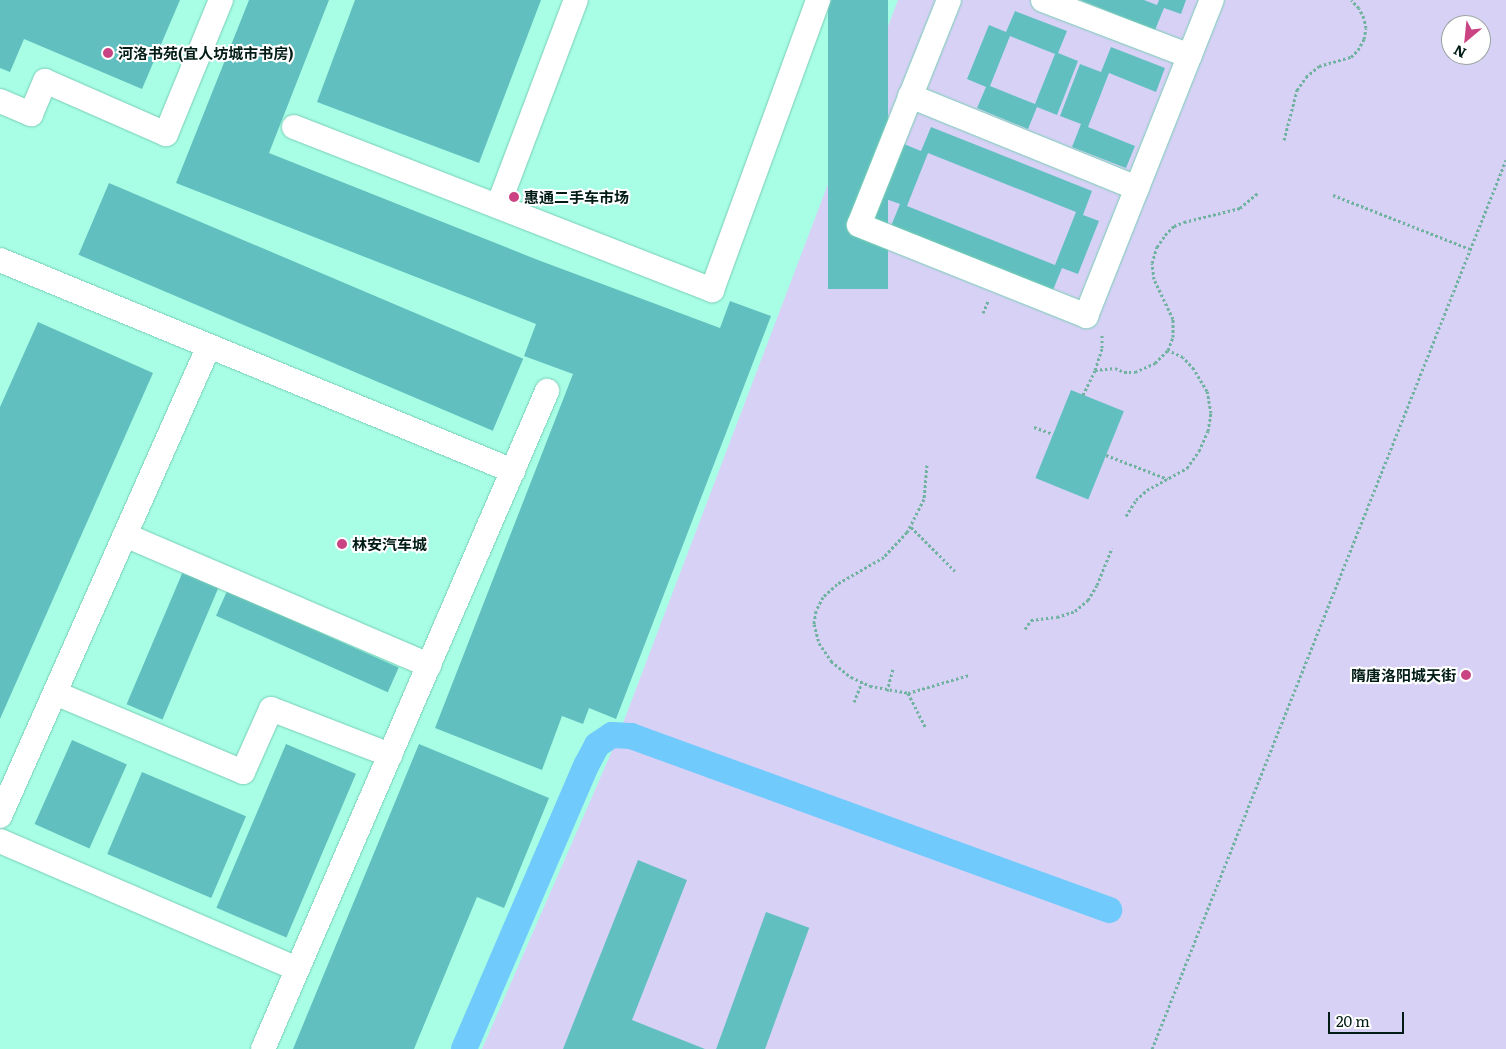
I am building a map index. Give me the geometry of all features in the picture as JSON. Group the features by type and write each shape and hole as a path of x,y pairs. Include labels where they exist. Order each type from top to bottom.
{"lane":[{"path":"0,101 31,114 45,81 166,134 222,0"},
{"path":"498,206 576,0"},
{"path":"294,127 712,290 818,0"},
{"path":"949,0 859,225 1086,316 1212,0"},
{"path":"1043,0 1190,56"},
{"path":"910,96 1137,188"},
{"path":"0,260 513,471"},
{"path":"0,816 209,346"},
{"path":"263,1049 547,392"},
{"path":"125,535 429,666"},
{"path":"55,693 243,772 271,709 390,755"},
{"path":"0,841 297,969"}],"path":[{"path":"1284,140 1297,90 1306,76 1319,66 1350,57 1358,50 1364,39 1366,28 1364,18 1351,0"},
{"path":"1152,1049 1506,160"},
{"path":"1096,370 1115,368 1124,372 1135,372 1155,363 1168,350 1173,337 1173,319 1154,279 1152,263 1157,247 1174,226 1240,208 1258,193"},
{"path":"1333,195 1470,249"},
{"path":"1083,395 1096,370 1103,336 1099,326 1086,316"},
{"path":"1126,516 1136,500 1147,490 1187,468 1199,451 1208,431 1211,413 1207,391 1194,369 1183,357 1168,350"},
{"path":"1034,427 1053,434"},
{"path":"1106,455 1168,479"},
{"path":"927,465 924,499 911,527 884,557 837,584 823,597 816,611 814,624 819,643 831,661 851,677 887,691 908,693 968,675"},
{"path":"911,527 955,571"},
{"path":"1025,629 1031,620 1057,618 1075,611 1088,600 1112,548"},
{"path":"887,691 893,669"},
{"path":"854,702 862,682"},
{"path":"908,693 926,728"}],"shaded area":[{"path":"898,0 1506,0 1506,1049 482,1049 615,744"}],"building":[{"name":"河洛书苑(宜人坊城市书房)","path":"0,0 180,0 142,89 24,39 10,72 0,68"},
{"path":"249,0 329,0 269,153 538,260 720,328 730,301 771,316 616,719 589,708 583,724 562,716 542,770 435,728 573,374 524,356 536,324 176,183"},
{"path":"355,0 541,0 479,163 317,102"},
{"path":"828,0 888,0 888,289 828,289"},
{"path":"1080,0 1144,0 1157,5 1159,0 1186,0 1181,14 1164,8 1155,30"},
{"path":"1015,11 1067,31 1058,53 1078,61 1057,115 1037,107 1028,129 977,108 986,87 967,79 989,25 1006,32","holes":["1010,36 1055,54 1035,104 990,86"]},
{"path":"1111,47 1165,68 1156,92 1109,73 1088,127 1135,146 1126,168 1072,147 1081,124 1060,116 1080,64 1101,72"},
{"path":"931,127 1092,191 1083,215 1099,221 1078,274 1062,268 1053,290 891,226 900,204 883,198 904,144 921,151","holes":["928,153 1076,212 1055,265 907,206"]},
{"path":"109,183 523,359 493,431 79,255"},
{"path":"38,322 153,373 0,719 0,407"},
{"path":"1071,390 1124,411 1088,499 1035,478"},
{"path":"184,569 220,584 162,720 127,704"},
{"path":"227,591 399,667 388,692 216,616"},
{"path":"72,740 127,764 89,848 35,824"},
{"path":"286,744 356,774 286,938 216,908"},
{"path":"419,744 549,798 504,908 477,897 414,1049 293,1049"},
{"path":"142,772 246,816 211,898 107,854"},
{"path":"638,860 687,880 632,1020 705,1049 563,1049"},
{"path":"766,912 809,928 765,1049 716,1049"}],"waterway":[{"path":"464,1049 587,764 597,745 612,735 631,736 1109,910"}],"place":[{"name":"河洛书苑(宜人坊城市书房)","path":"108,53"},
{"name":"惠通二手车市场","path":"514,197"},
{"name":"林安汽车城","path":"342,544"},
{"name":"隋唐洛阳城天街","path":"1466,675"}]}
